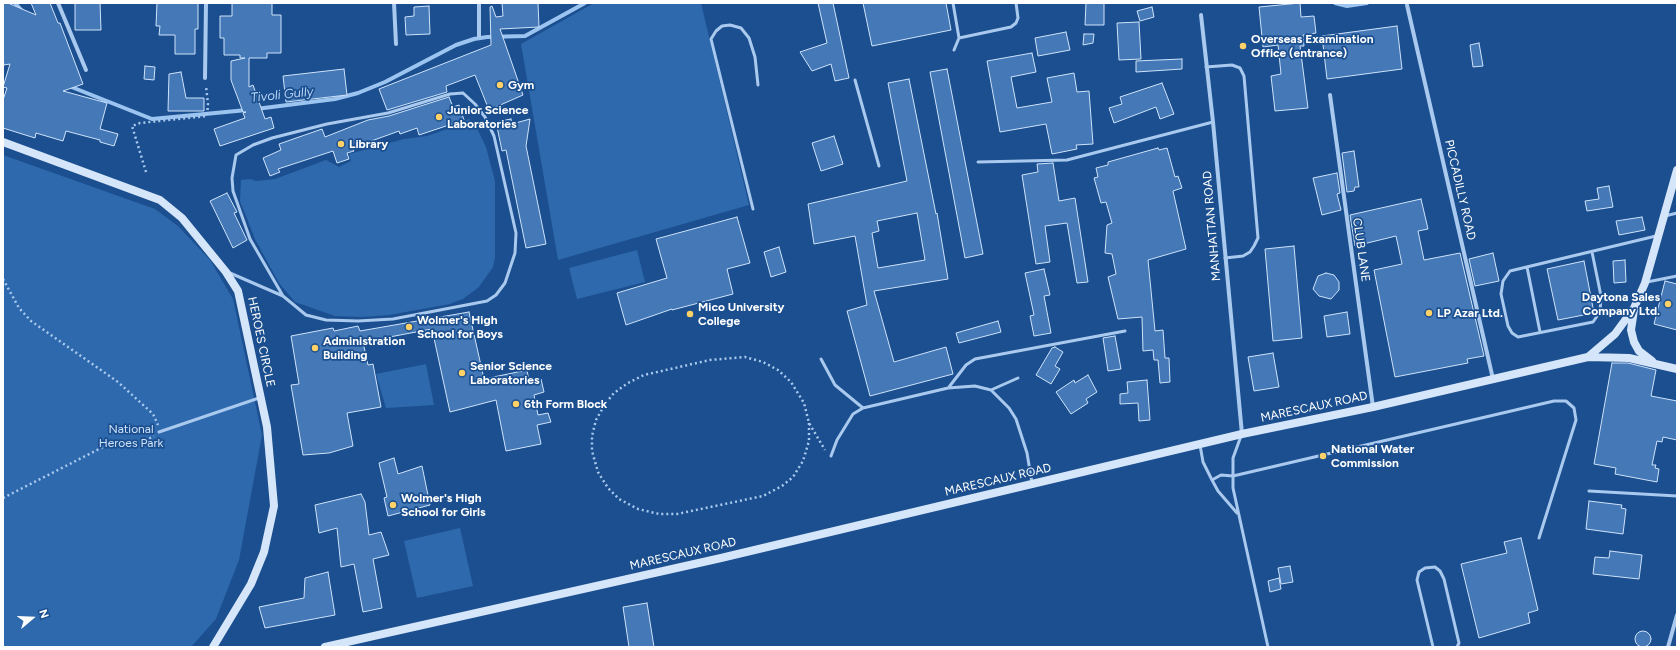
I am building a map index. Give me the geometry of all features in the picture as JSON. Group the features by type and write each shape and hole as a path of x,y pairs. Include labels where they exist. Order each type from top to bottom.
{"main road":[{"name":"HEROES CIRCLE","path":"3,142 160,200 182,218 226,272 238,291 267,427 274,506 264,552 251,584 213,647"},
{"path":"1588,357 1615,334 1634,308 1645,283 1677,170"},
{"path":"1634,308 1631,330 1634,342 1639,351 1647,358 1658,364"},
{"name":"MARESCAUX ROAD","path":"325,647 345,645 721,558 1242,434 1588,357 1629,358 1677,369"}],"street":[{"path":"58,3 86,70"},
{"path":"205,78 206,3"},
{"path":"394,3 396,44"},
{"path":"479,3 480,36"},
{"name":"PICCADILLY ROAD","path":"1408,5 1493,379"},
{"name":"MANHATTAN ROAD","path":"1201,15 1213,122 1224,258 1242,434"},
{"name":"CLUB LANE","path":"1330,95 1373,406"},
{"path":"1668,647 1677,615"}],"lane":[{"path":"953,3 959,38 954,50"},
{"path":"959,38 1011,27 1016,23 1018,18 1016,3"},
{"path":"753,209 711,39 716,31 722,26 730,25 741,28 749,38 755,57 758,85"},
{"path":"1206,67 1232,65 1240,68 1244,76 1258,238 1250,252 1243,256 1224,258"},
{"path":"855,80 878,166"},
{"path":"226,272 283,296 306,315 326,320 358,321 392,319 487,301 496,295 505,283 517,242 494,136 485,118 475,104 463,93 450,94 388,112 327,124 272,138 254,145 236,155 232,178 233,191 250,239 283,296"},
{"path":"978,162 1066,160 1213,122"},
{"path":"1663,217 1677,213"},
{"path":"1592,252 1601,296 1600,312 1592,322 1518,337 1512,333 1508,326 1500,294 1503,281 1510,271 1658,236"},
{"path":"1527,267 1540,332"},
{"path":"1645,283 1677,276"},
{"path":"948,388 966,364 975,359 1126,331"},
{"path":"821,359 836,385 863,408"},
{"path":"992,390 1018,378"},
{"path":"831,456 837,440 853,414 863,408 948,388 975,386 992,390 1001,398 1016,419 1027,453 1033,484"},
{"path":"159,432 260,398"},
{"path":"1212,480 1221,475 1232,476 1554,401 1566,401 1574,408 1576,420 1539,538"},
{"path":"1242,434 1233,458 1232,476 1237,513 1244,534 1268,647"},
{"path":"1200,444 1203,462 1212,480 1218,491 1237,513"},
{"path":"1589,491 1677,496"},
{"path":"1433,647 1417,580 1419,572 1425,568 1435,567 1440,571 1444,579 1459,643 1458,647"}],"path":[{"path":"146,172 132,126 140,123 207,116 208,111 205,78"},
{"path":"3,279 19,308 31,321 118,382 153,414 157,422 159,432 152,438 141,443 105,446 3,498"},
{"path":"809,423 809,441 803,461 793,477 782,486 763,496 677,514 659,514 638,509 619,499 608,488 598,472 592,451 592,436 596,420 605,404 614,394 628,383 644,375 710,360 744,357 763,362 778,370 791,382 804,403 809,423 822,446 831,456"}],"green space":[{"path":"594,3 701,3 749,205 558,260 521,44"},
{"path":"469,119 475,124 486,147 495,181 495,258 493,267 479,287 463,299 450,304 389,315 362,317 335,316 295,302 279,283 255,239 240,201 241,180 250,179 256,181 275,179 326,160 339,167 351,161 349,154 404,139 427,136 453,127"},
{"name":"National Heroes Park","path":"3,155 155,209 178,226 210,260 233,299 262,435 239,560 216,619 191,647 3,647"},
{"path":"637,250 645,282 577,299 569,268"},
{"path":"426,364 434,405 386,408 376,374"},
{"path":"460,528 473,586 417,598 404,541"}],"building":[{"path":"3,3 8,3 36,15 31,3 50,3 58,23 60,23 83,84 63,91 107,103 100,129 118,134 114,146 100,142 100,140 66,131 63,141 36,133 35,138 3,128 3,100 7,88 3,87 10,64 4,65 3,59"},
{"path":"75,3 100,3 101,30 75,30"},
{"path":"157,3 198,3 198,29 195,29 195,54 175,54 175,35 159,35 160,26 156,26"},
{"path":"232,3 272,3 272,15 281,15 281,53 267,53 267,58 249,58 249,87 253,85 265,119 271,117 274,128 220,146 214,129 245,118 243,113 246,112 243,112 231,80 231,61 245,58 240,58 240,55 224,55 224,38 220,38 220,16 232,16"},
{"path":"502,3 538,3 539,27 500,29 523,95 489,110 475,75 446,86 447,92 387,110 379,89 491,45 490,7 492,6 496,17 503,16"},
{"path":"818,3 833,3 849,78 835,81 831,64 812,71 800,52 827,43"},
{"path":"863,3 946,3 951,30 872,46"},
{"path":"1086,3 1104,3 1104,25 1085,25"},
{"path":"1300,3 1301,17 1314,16 1316,33 1303,35 1304,46 1300,46 1308,108 1275,111 1271,76 1281,74 1278,45 1263,47 1259,7"},
{"path":"429,6 430,34 406,35 405,17 414,16 414,7"},
{"path":"1152,7 1154,17 1140,21 1137,11"},
{"path":"1139,22 1141,59 1119,60 1117,23"},
{"path":"1397,26 1402,69 1327,79 1322,36"},
{"path":"1066,32 1070,50 1038,56 1035,38"},
{"path":"1084,34 1094,34 1093,43 1083,45"},
{"path":"1479,43 1483,66 1473,67 1470,45"},
{"path":"1032,53 1036,72 1011,77 1017,108 1052,102 1047,78 1074,73 1077,92 1089,91 1093,144 1076,145 1077,149 1052,154 1046,124 1000,132 987,61"},
{"path":"1182,59 1182,69 1136,72 1136,61"},
{"path":"145,66 155,67 154,80 144,79"},
{"path":"344,69 347,95 286,102 283,76"},
{"path":"947,69 983,254 965,258 930,72"},
{"path":"181,72 186,98 204,98 204,111 168,111 169,74"},
{"path":"909,79 936,214 937,213 948,279 874,291 894,362 946,347 953,374 870,396 847,311 867,305 855,236 814,244 808,204 907,181 888,83","holes":["917,213 925,260 878,268 872,233 879,231 877,221"]},
{"path":"1162,83 1174,114 1160,119 1156,107 1114,123 1109,108 1122,104 1120,97"},
{"path":"449,97 453,107 459,105 464,120 419,135 417,128 400,134 399,131 352,148 354,151 347,153 349,159 337,163 333,151 278,169 280,172 270,176 263,158 281,150 279,144 322,129 325,137 368,120 389,116"},
{"path":"511,119 512,124 530,119 526,146 546,244 526,248 506,150 502,151 496,122"},
{"path":"834,136 843,164 821,171 812,143"},
{"path":"1158,148 1159,150 1167,148 1175,177 1178,176 1182,188 1173,191 1186,249 1148,260 1155,331 1163,330 1165,358 1169,358 1170,382 1160,383 1158,360 1154,360 1153,350 1143,351 1142,317 1118,319 1108,277 1116,274 1112,254 1105,253 1107,225 1112,223 1106,202 1101,203 1094,178 1098,177 1096,168 1108,165 1108,162"},
{"path":"1354,151 1359,187 1355,187 1354,191 1347,192 1342,153"},
{"path":"1053,163 1059,201 1075,198 1088,282 1077,283 1067,223 1045,226 1050,262 1036,264 1022,175 1038,172 1037,164"},
{"path":"1337,173 1340,193 1337,194 1341,210 1322,215 1313,178"},
{"path":"1609,186 1613,207 1587,211 1585,201 1599,199 1597,188"},
{"path":"227,193 237,212 234,213 247,240 233,248 210,201"},
{"name":"LP Azar Ltd.","path":"1421,199 1428,229 1418,231 1424,260 1460,253 1484,356 1467,359 1468,363 1395,377 1374,270 1402,264 1396,236 1355,246 1350,215"},
{"path":"737,217 750,263 727,269 733,294 672,309 626,325 617,293 667,278 656,239"},
{"path":"1642,217 1645,230 1619,235 1616,221"},
{"path":"1294,246 1302,338 1273,341 1265,249"},
{"path":"779,247 786,272 771,277 764,252"},
{"path":"1493,253 1499,281 1475,286 1469,259"},
{"path":"1625,260 1626,282 1614,283 1613,261"},
{"path":"1584,261 1594,313 1558,320 1547,269"},
{"path":"1044,269 1050,295 1044,296 1051,333 1034,336 1030,316 1034,315 1025,273"},
{"path":"1326,273 1334,275 1339,282 1339,290 1331,299 1319,296 1313,289 1318,276"},
{"name":"Daytona Sales Company Ltd.","path":"1665,281 1677,284 1677,330 1654,324"},
{"path":"469,312 484,379 527,370 529,381 541,379 544,392 534,395 538,415 548,413 551,422 537,425 541,444 506,451 496,400 450,412 432,329 363,342 368,365 373,364 381,407 347,413 353,446 329,453 303,455 291,385 299,384 291,336 333,328 334,331 358,326 360,331"},
{"path":"1347,312 1350,334 1327,337 1324,316"},
{"path":"998,321 1001,332 959,343 956,333"},
{"path":"1115,336 1121,369 1108,371 1103,338"},
{"path":"1055,347 1063,352 1055,366 1060,369 1051,384 1036,375 1052,348"},
{"path":"1273,353 1279,387 1254,391 1248,357"},
{"path":"1612,363 1628,363 1656,370 1651,396 1677,401 1677,440 1663,437 1662,442 1657,441 1652,465 1656,465 1655,468 1659,469 1657,482 1615,474 1616,468 1594,464"},
{"path":"1088,375 1097,392 1086,399 1088,403 1071,414 1056,392 1074,380 1075,383"},
{"path":"1147,380 1150,420 1139,421 1138,403 1120,404 1120,394 1128,393 1127,382"},
{"path":"394,458 398,474 422,466 430,505 388,516 384,498 387,497 379,463"},
{"path":"361,494 365,502 369,535 381,532 389,555 373,559 382,608 363,612 354,564 341,567 337,528 319,533 315,505"},
{"path":"1589,501 1622,505 1621,508 1626,509 1623,534 1586,529"},
{"path":"1521,538 1538,610 1528,613 1530,623 1479,638 1461,564 1507,553 1504,542"},
{"path":"1610,551 1642,555 1639,579 1593,574 1595,557 1609,558"},
{"path":"1290,566 1293,582 1281,584 1278,568"},
{"path":"328,572 335,615 265,628 259,607 304,598 305,578"},
{"path":"1279,578 1281,589 1270,592 1268,581"},
{"path":"647,603 654,647 629,647 623,607"},
{"path":"1643,631 1650,636 1651,639 1646,646 1643,647 1636,642 1635,639 1640,632"}],"waterway":[{"name":"Tivoli Gully","path":"15,3 23,12"},
{"name":"Tivoli Gully","path":"256,109 335,99 358,93 385,82 456,45 474,39 487,37 525,36 585,3"},
{"name":"Tivoli Gully","path":"1335,3 1347,6 1367,3"},
{"name":"Tivoli Gully","path":"69,86 152,119 247,110"}],"place":[{"name":"Overseas Examination Office (entrance)","path":"1243,46"},
{"name":"Gym","path":"500,85"},
{"name":"Junior Science Laboratories","path":"439,117"},
{"name":"Library","path":"341,144"},
{"name":"Daytona Sales Company Ltd.","path":"1668,304"},
{"name":"LP Azar Ltd.","path":"1429,313"},
{"name":"Mico University College","path":"690,314"},
{"name":"Wolmer's High School for Boys","path":"409,327"},
{"name":"Administration Building","path":"315,348"},
{"name":"Senior Science Laboratories","path":"462,373"},
{"name":"6th Form Block","path":"516,404"},
{"name":"National Water Commission","path":"1323,456"},
{"name":"Wolmer's High School for Girls","path":"393,505"}]}
